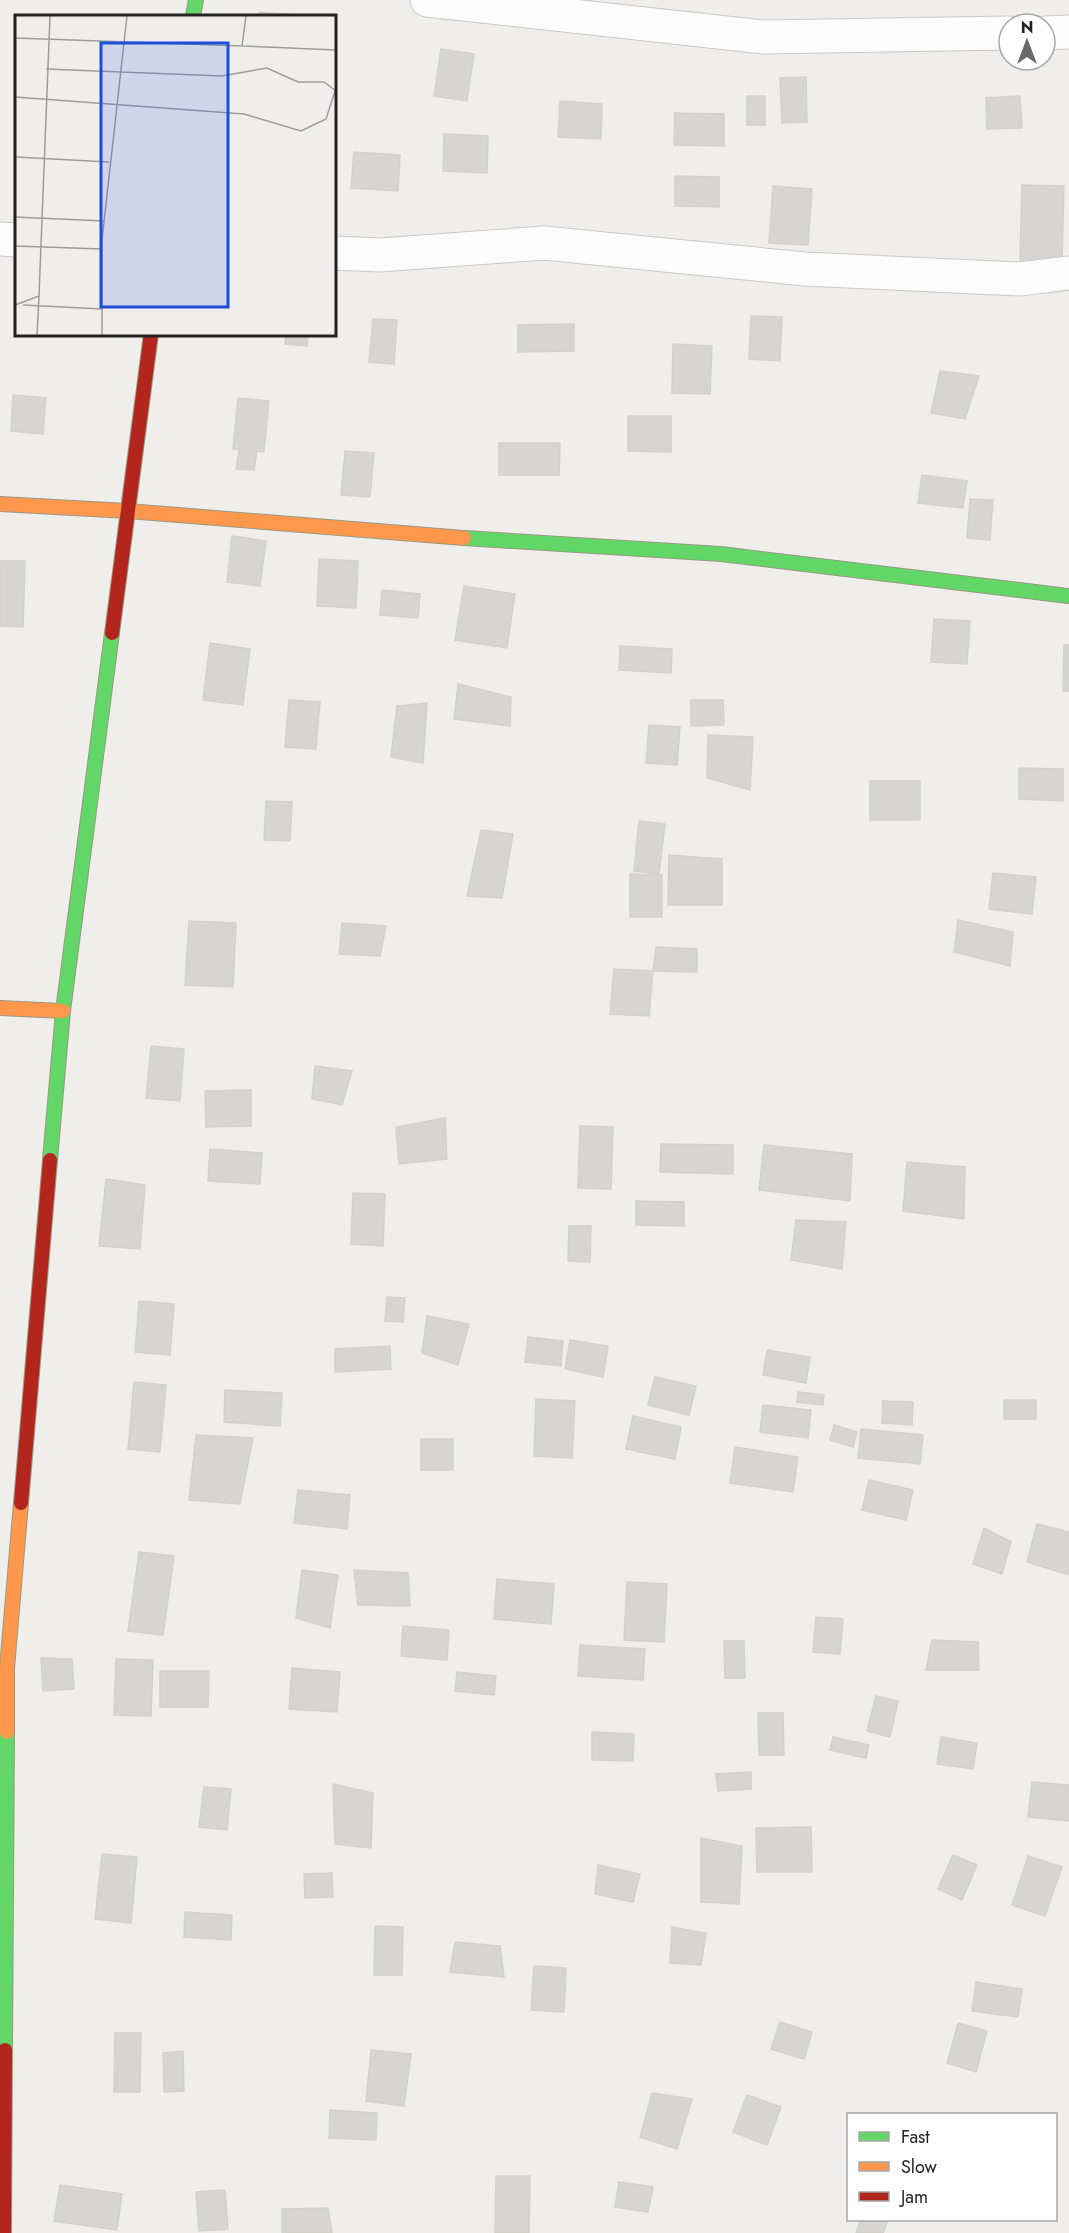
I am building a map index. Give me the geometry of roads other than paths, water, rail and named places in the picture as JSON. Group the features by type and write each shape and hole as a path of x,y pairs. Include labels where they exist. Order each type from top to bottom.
{"street":[{"path":"193,15 196,0"},
{"path":"427,0 764,37 997,33"},
{"path":"0,239 15,240"},
{"path":"336,253 380,255 544,243 805,269 1020,279 1069,273"},
{"path":"4,2233 3,1744 10,1510 63,1011 152,336"},
{"path":"0,504 128,511 382,533 721,554 1069,596"},
{"path":"0,1008 63,1011"}]}
